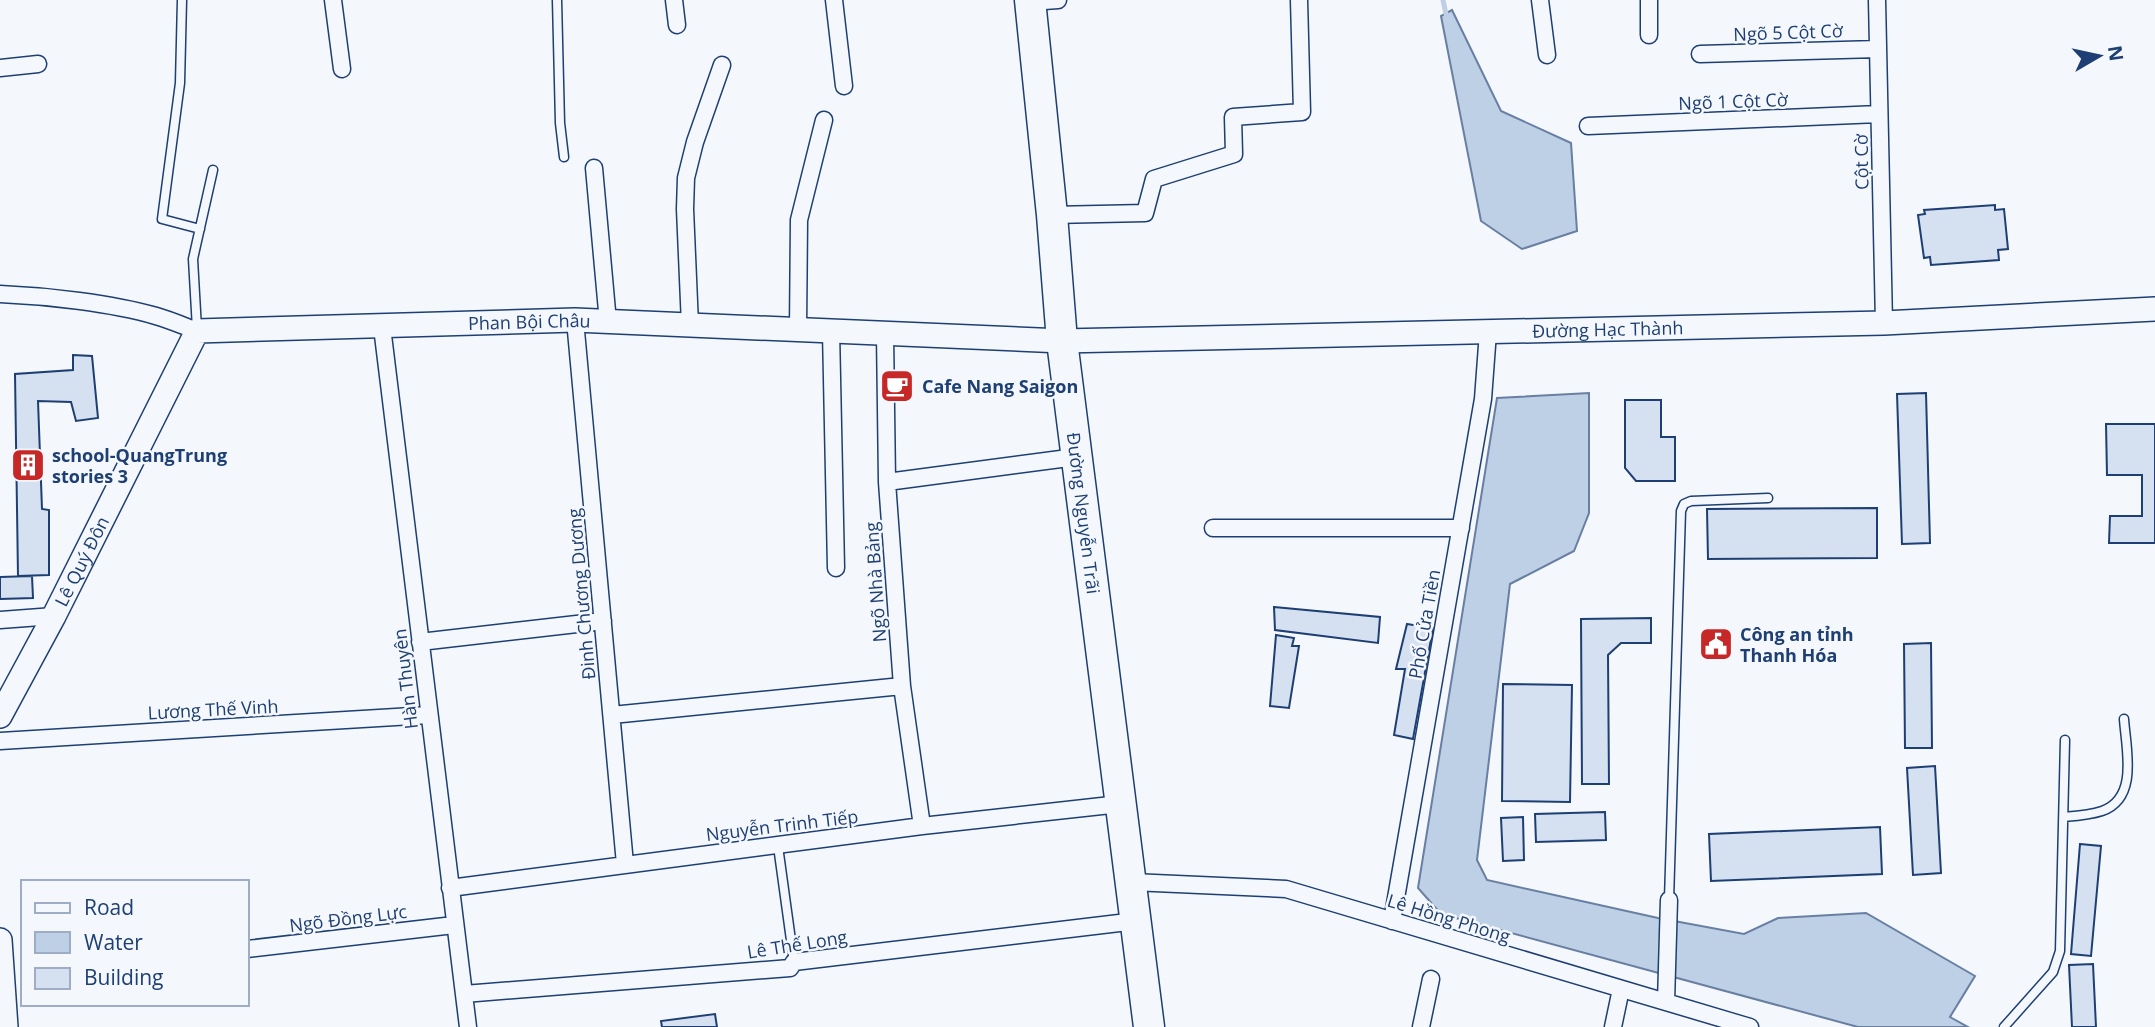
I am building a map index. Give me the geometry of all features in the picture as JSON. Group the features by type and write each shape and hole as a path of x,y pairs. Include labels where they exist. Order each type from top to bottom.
{"highway":[{"name":"Đường Nguyễn Trãi","path":"1039,1 1062,341 1149,1027"}],"street":[{"path":"333,0 342,69"},
{"path":"674,0 677,25"},
{"path":"834,0 844,86"},
{"path":"1052,215 1145,213 1154,179 1234,154 1233,117 1302,112 1299,0"},
{"path":"1540,0 1547,55"},
{"path":"1649,0 1649,35"},
{"name":"Cột Cờ","path":"1877,0 1884,323"},
{"name":"Ngõ 5 Cột Cờ","path":"1700,54 1878,49"},
{"path":"0,68 38,65"},
{"path":"690,325 686,178 695,142 722,65"},
{"name":"Ngõ 1 Cột Cờ","path":"1588,126 1879,114"},
{"path":"797,330 799,220 824,120"},
{"path":"594,168 608,322"},
{"name":"Phan Bội Châu","path":"0,294 107,306 155,316 197,331 575,320 1062,341"},
{"name":"Đường Hạc Thành","path":"1062,341 1884,323 2155,309"},
{"name":"Đinh Chương Dương","path":"575,320 625,864"},
{"name":"Hàn Thuyên","path":"382,327 468,1027"},
{"name":"Lê Quý Đôn","path":"0,716 54,616 197,331"},
{"path":"831,331 836,568"},
{"name":"Phố Cửa Tiền","path":"1392,921 1483,399 1488,332"},
{"name":"Ngõ Nhà Bảng","path":"885,334 887,482 902,686 922,826"},
{"path":"887,482 1076,457"},
{"path":"1213,528 1461,528"},
{"path":"0,620 54,616"},
{"path":"420,642 603,621"},
{"path":"611,715 902,686"},
{"name":"Lương Thế Vinh","path":"0,741 429,715"},
{"name":"Nguyễn Trinh Tiếp","path":"450,888 922,826 1120,804"},
{"name":"Lê Hồng Phong","path":"1132,882 1286,889 1750,1027"},
{"path":"1666,1002 1669,900"},
{"name":"Lê Thế Long","path":"464,994 790,968 794,962 1136,921"},
{"name":"Ngõ Đồng Lực","path":"248,949 454,925"},
{"path":"0,940 6,1027"},
{"path":"1422,1027 1431,979"},
{"path":"1613,1027 1621,989"}],"lane":[{"path":"182,0 180,83 162,219 200,229"},
{"path":"557,0 560,123 564,157"},
{"path":"197,331 193,259 213,170"},
{"path":"1669,900 1681,511 1684,504 1690,501 1768,498"},
{"path":"2064,817 2105,810 2122,796 2127,775 2124,719"},
{"path":"2004,1027 2053,972 2060,951 2065,740"},
{"path":"778,846 794,962"}],"water":[{"path":"1452,10 1501,111 1571,143 1577,231 1522,249 1481,221 1441,16"},
{"path":"1589,393 1589,513 1574,551 1510,584 1477,860 1487,880 1744,934 1778,918 1866,913 1975,976 1950,1017 1968,1027 1858,1027 1441,914 1418,888 1497,398"}],"building":[{"path":"1995,205 1995,210 2004,209 2008,249 1998,250 1999,260 1931,265 1930,257 1924,258 1918,215 1925,214 1924,210"},
{"name":"school-QuangTrung stories 3","path":"73,355 92,356 98,418 76,421 71,402 38,401 42,509 49,510 49,575 18,576 15,374 73,370"},
{"path":"1926,393 1930,543 1902,544 1897,394"},
{"path":"1625,400 1661,400 1661,437 1675,437 1675,481 1636,481 1625,468"},
{"path":"2106,424 2155,424 2155,543 2109,543 2110,516 2142,516 2142,475 2107,475"},
{"path":"1877,508 1877,558 1708,559 1707,509"},
{"path":"32,576 33,598 0,599 0,577"},
{"path":"1274,607 1380,617 1378,643 1275,630"},
{"path":"1651,618 1651,643 1621,643 1608,655 1609,784 1582,784 1581,619"},
{"path":"1407,624 1433,628 1413,739 1394,735 1405,669 1396,669"},
{"path":"1276,635 1294,638 1292,646 1299,646 1289,708 1270,706"},
{"path":"1931,643 1932,748 1905,748 1904,644"},
{"path":"1503,684 1572,685 1570,802 1502,801"},
{"path":"1935,766 1941,873 1913,875 1907,768"},
{"path":"1605,812 1606,840 1536,842 1535,814"},
{"path":"1523,817 1524,860 1503,861 1501,818"},
{"path":"1880,827 1882,874 1711,881 1709,834"},
{"path":"2080,844 2101,846 2091,956 2071,954"},
{"path":"2093,964 2096,1027 2072,1027 2069,965"},
{"path":"715,1014 717,1027 662,1027 661,1021"}],"waterway":[{"path":"1443,0 1446,14"}],"place":[{"name":"Cafe Nang Saigon","path":"897,386"},
{"name":"school-QuangTrung stories 3","path":"28,465"},
{"name":"Công an tỉnh Thanh Hóa","path":"1716,644"}]}
